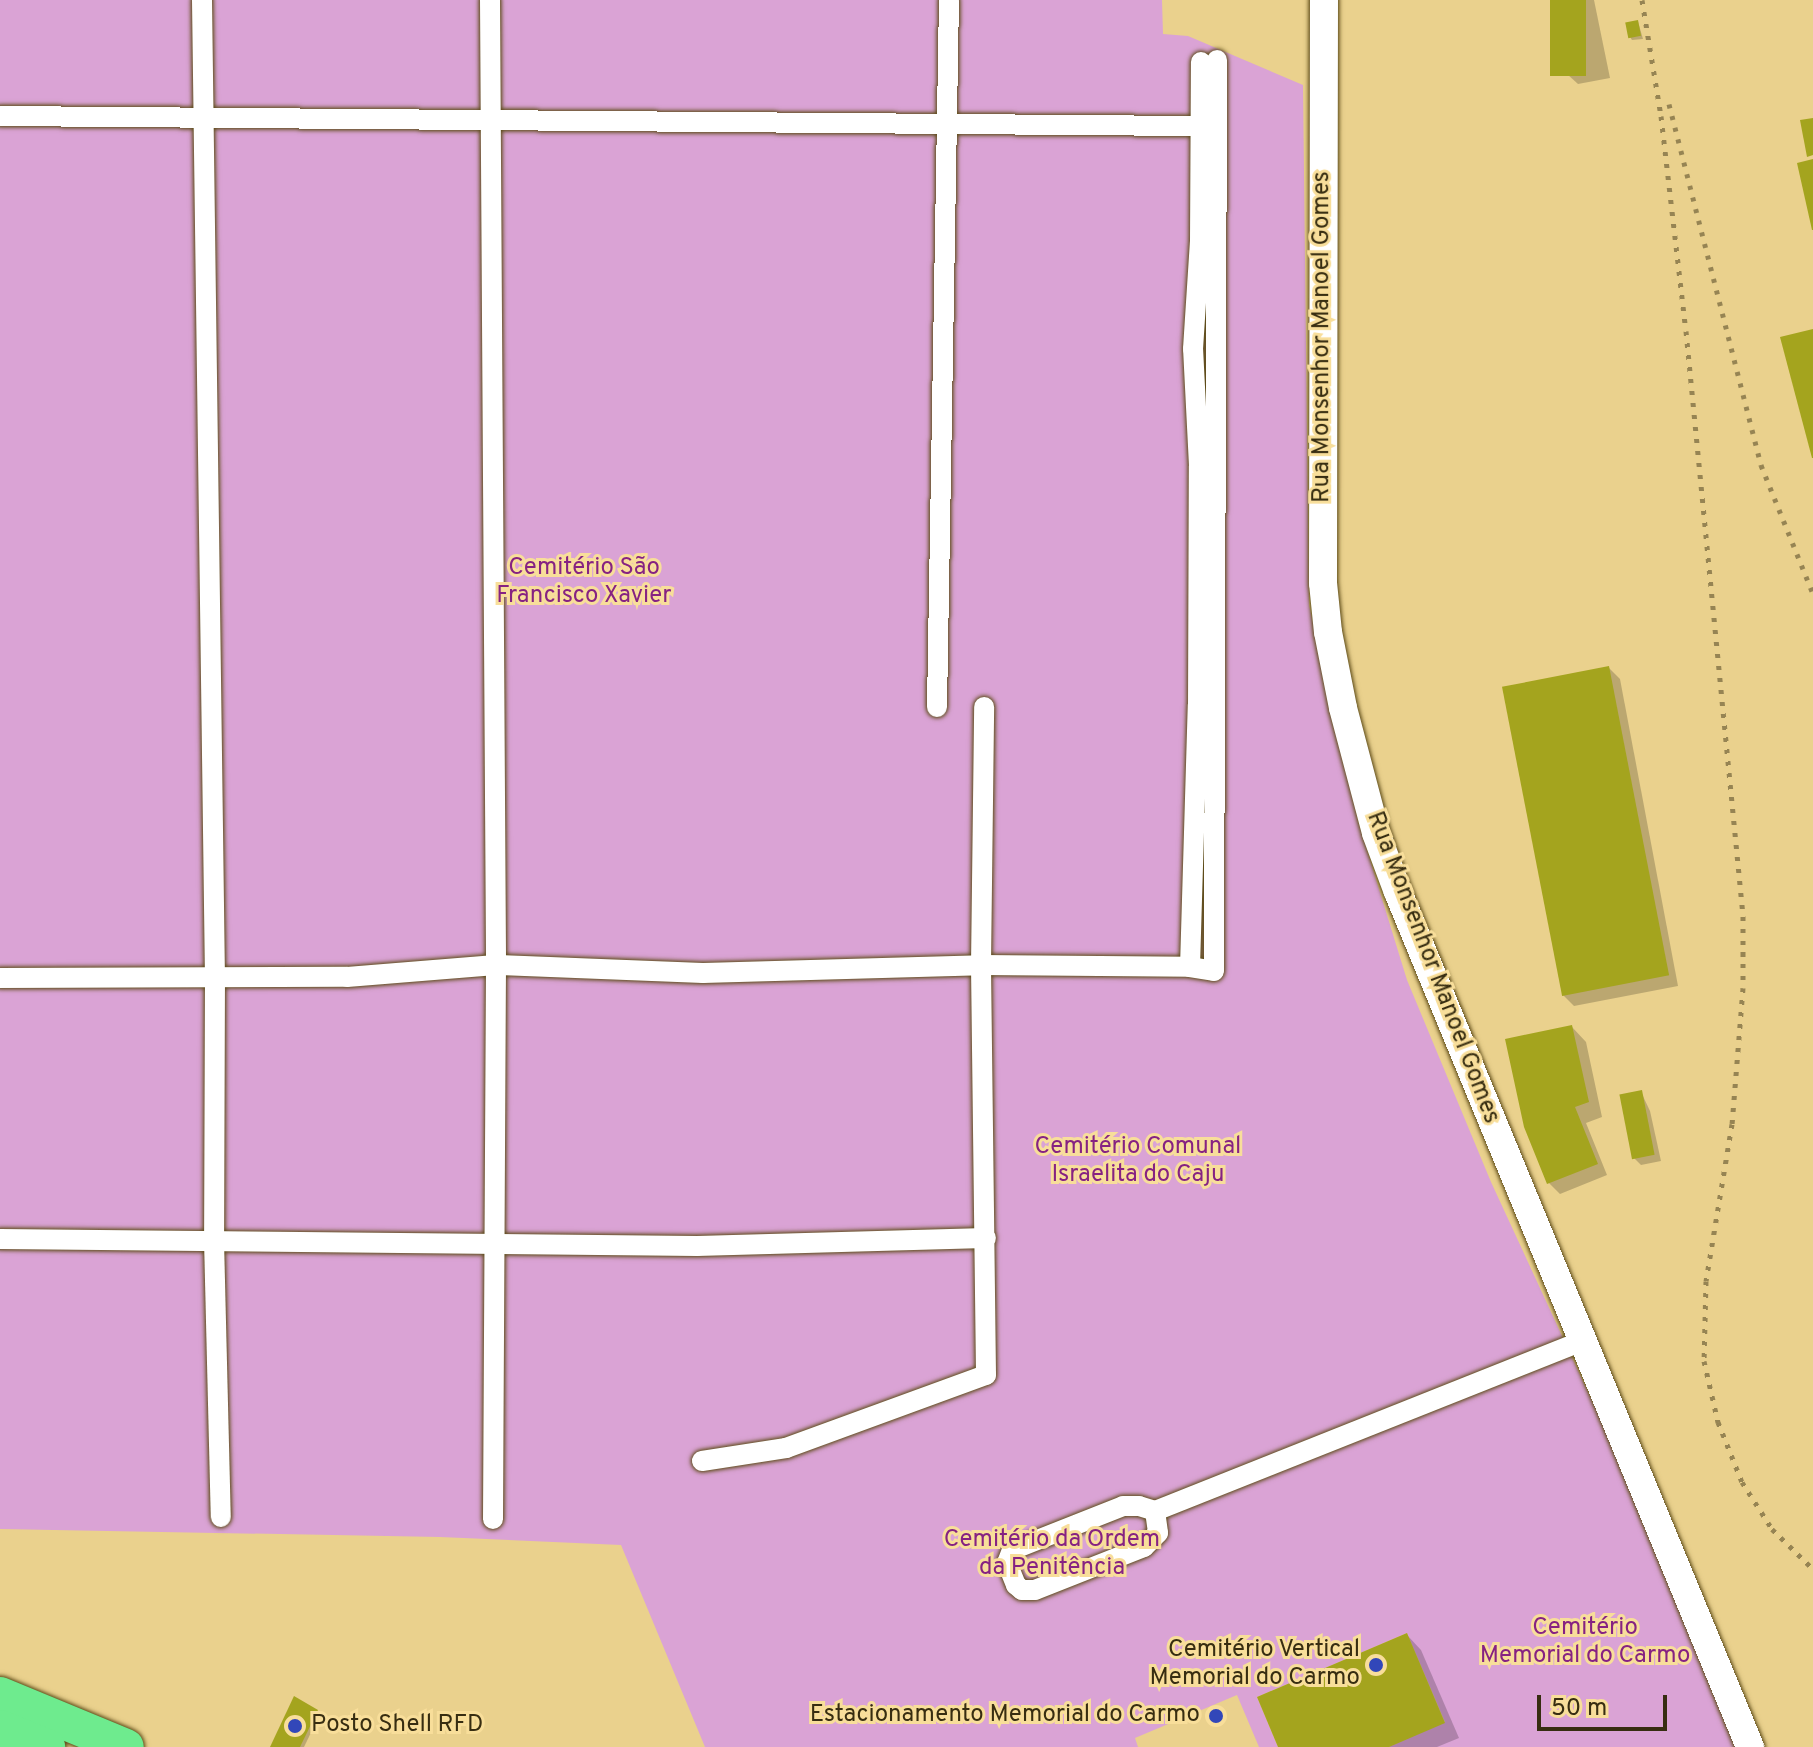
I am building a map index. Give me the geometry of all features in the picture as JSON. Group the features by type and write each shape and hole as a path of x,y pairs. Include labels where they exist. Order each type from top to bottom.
{"highway":[{"path":"0,1695 126,1747"}],"street":[{"path":"202,0 215,977 214,1240 221,1517"},
{"path":"490,0 496,965 492,1242 493,1519"},
{"path":"937,707 949,0"},
{"name":"Rua Monsenhor Manoel Gomes","path":"1324,0 1323,583 1328,632 1376,833 1750,1747"},
{"path":"0,978 347,977 496,965 703,973 981,965 1190,967 1214,971 1209,61 1201,126 1200,242 1193,349 1199,466 1198,690 1190,967"},
{"path":"0,116 492,123 1201,126"},
{"path":"702,1461 786,1448 986,1375 981,965 984,707"},
{"path":"0,1239 697,1246 986,1238"},
{"path":"1155,1511 1158,1533 1144,1547 1035,1590 1022,1590 1016,1585 1007,1563 1012,1550 1123,1506 1139,1506 1155,1511 1583,1341"}],"green space":[{"name":"Cemitério São Francisco Xavier","path":"0,0 1162,0 1163,34 1188,36 1303,85 1309,605 1358,821 1407,980 1491,1182 1641,1507 1739,1747 1389,1747 1445,1722 1407,1633 1257,1697 1278,1747 1259,1747 1237,1695 1135,1738 1138,1747 705,1747 621,1545 440,1537 0,1529"}],"building":[{"path":"1550,0 1586,0 1586,76 1550,76"},
{"path":"1638,20 1641,36 1628,38 1625,22"},
{"path":"1813,118 1813,155 1807,157 1800,120"},
{"path":"1813,159 1813,230 1812,230 1797,163"},
{"path":"1813,329 1813,458 1812,458 1780,337"},
{"path":"1609,666 1669,975 1562,996 1502,687"},
{"path":"1572,1025 1589,1102 1575,1107 1598,1164 1547,1184 1524,1127 1505,1039"},
{"path":"1642,1090 1655,1155 1632,1159 1619,1094"},
{"name":"Cemitério Vertical Memorial do Carmo","path":"1407,1633 1445,1723 1389,1747 1278,1747 1257,1697"},
{"name":"Posto Shell RFD","path":"294,1696 318,1710 300,1747 270,1747"}],"railway":[{"path":"1642,0 1661,116 1686,331 1743,916 1743,988 1732,1124 1706,1281 1704,1361 1718,1422 1742,1482 1772,1529 1813,1569"},
{"path":"1669,104 1761,465 1813,594"}],"place":[{"name":"Cemitério Vertical Memorial do Carmo","path":"1376,1665"},
{"name":"Estacionamento Memorial do Carmo","path":"1216,1716"},
{"name":"Posto Shell RFD","path":"295,1726"}],"park label":[{"name":"Cemitério Comunal Israelita do Caju","path":"1138,1162"},
{"name":"Cemitério da Ordem da Penitência","path":"1052,1555"},
{"name":"Cemitério Memorial do Carmo","path":"1585,1643"}]}
